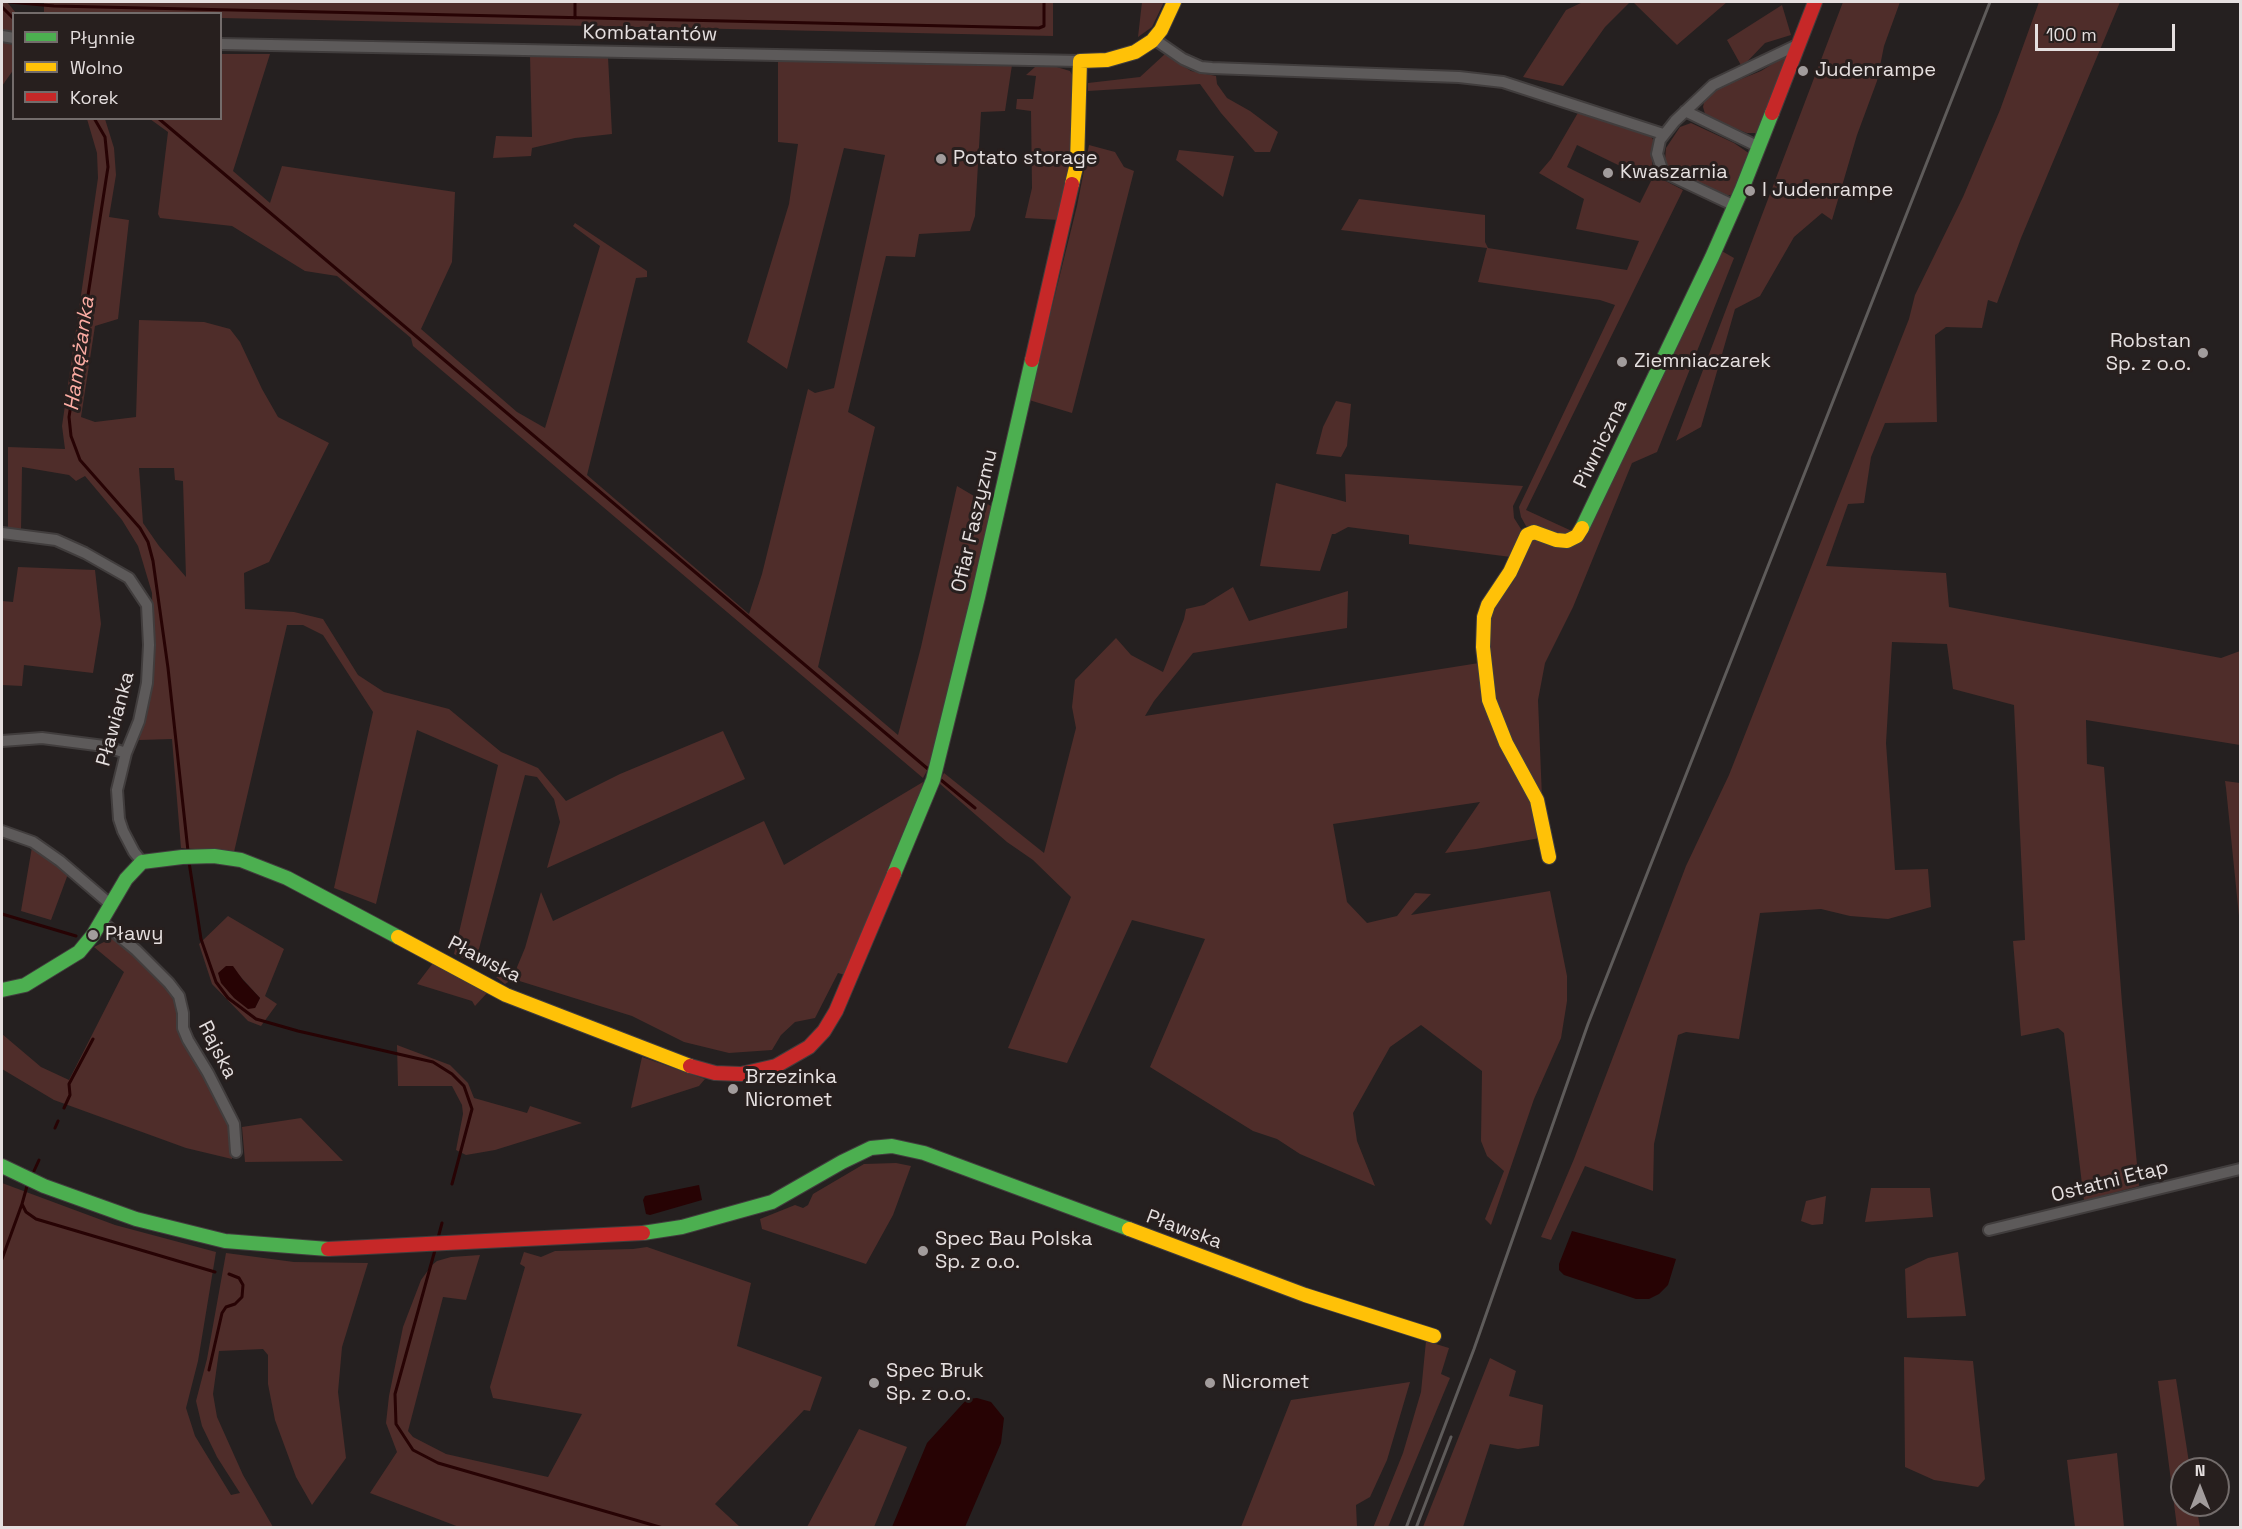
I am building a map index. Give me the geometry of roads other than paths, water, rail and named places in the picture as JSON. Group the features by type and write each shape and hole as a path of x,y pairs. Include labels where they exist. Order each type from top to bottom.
{"street":[{"path":"1080,61 1107,60 1135,52 1154,39 1161,30 1174,2"},
{"name":"Piwniczna","path":"1549,857 1537,800 1506,743 1489,700 1483,646 1484,617 1488,604 1510,572 1527,535 1534,532 1562,541 1571,540 1577,536 1735,206 1815,2"},
{"path":"1154,39 1183,59 1201,67 1459,77 1503,82 1663,134"},
{"name":"Kombatantów","path":"222,44 1080,61"},
{"path":"1735,206 1663,172 1657,154 1658,144 1663,134 1705,90 1720,80 1752,68 1797,45"},
{"name":"Ofiar Faszyzmu","path":"776,1066 809,1047 824,1031 836,1011 933,780 1077,163 1080,61"},
{"path":"1685,111 1759,147"},
{"name":"Pławianka","path":"2,533 56,540 85,553 129,578 147,605 149,666 139,721 126,753 117,790 118,812 127,840 142,862"},
{"path":"2,741 42,738 104,746 126,753"},
{"path":"2,831 33,842 60,861 110,904"},
{"name":"Pławska","path":"142,862 182,857 228,858 263,867 305,887 506,995 698,1069 715,1073 741,1074 776,1066"},
{"path":"2,990 25,985 62,965 79,952 102,922 126,879 142,862"},
{"name":"Rajska","path":"102,922 136,950 169,982 179,996 183,1013 183,1028 188,1040 234,1124 236,1152"},
{"name":"Pławska","path":"2,1166 45,1186 136,1219 225,1241 315,1249 637,1234 682,1227 772,1202 871,1148 892,1146 924,1153 1305,1295 1434,1336"},
{"name":"Ostatni Etap","path":"1989,1230 2241,1169"}],"waterway":[{"path":"9,2 54,6 1039,28 1044,26 1044,2"},
{"path":"575,2 575,18"},
{"name":"Pławianka","path":"2,7 12,17"},
{"name":"Hamężanka","path":"95,120 105,137 108,167 69,417 71,436 80,460 140,528 148,542 153,561 168,668 188,851"},
{"path":"160,120 928,769"},
{"path":"941,780 975,808"},
{"path":"189,862 201,939 216,982 228,998 256,1019 433,1062 452,1074 464,1086 472,1109 452,1184"},
{"path":"2,914 76,936"},
{"path":"64,1108 70,1095 69,1084 93,1039"},
{"path":"55,1128 58,1121"},
{"path":"34,1171 39,1160"},
{"path":"27,1186 22,1204 26,1212 36,1219 215,1272"},
{"path":"2,1259 22,1204"},
{"path":"438,1238 442,1223"},
{"path":"435,1250 395,1394 396,1424 413,1450 438,1463 663,1528"},
{"path":"209,1370 222,1313 226,1307 235,1304 242,1297 243,1285 239,1278 229,1274"}],"railway":[{"path":"1406,1528 1474,1349 1588,1024 1990,2"},
{"path":"1416,1528 1451,1437"}],"place":[{"name":"Judenrampe","path":"1803,71"},
{"name":"Potato storage","path":"941,159"},
{"name":"Kwaszarnia","path":"1608,173"},
{"name":"I Judenrampe","path":"1750,191"},
{"name":"Robstan Sp. z o.o.","path":"2203,353"},
{"name":"Ziemniaczarek","path":"1622,362"},
{"name":"Pławy","path":"93,935"},
{"name":"Brzezinka Nicromet","path":"733,1089"},
{"name":"Spec Bau Polska Sp. z o.o.","path":"923,1251"},
{"name":"Spec Bruk Sp. z o.o.","path":"874,1383"},
{"name":"Nicromet","path":"1210,1383"}]}
